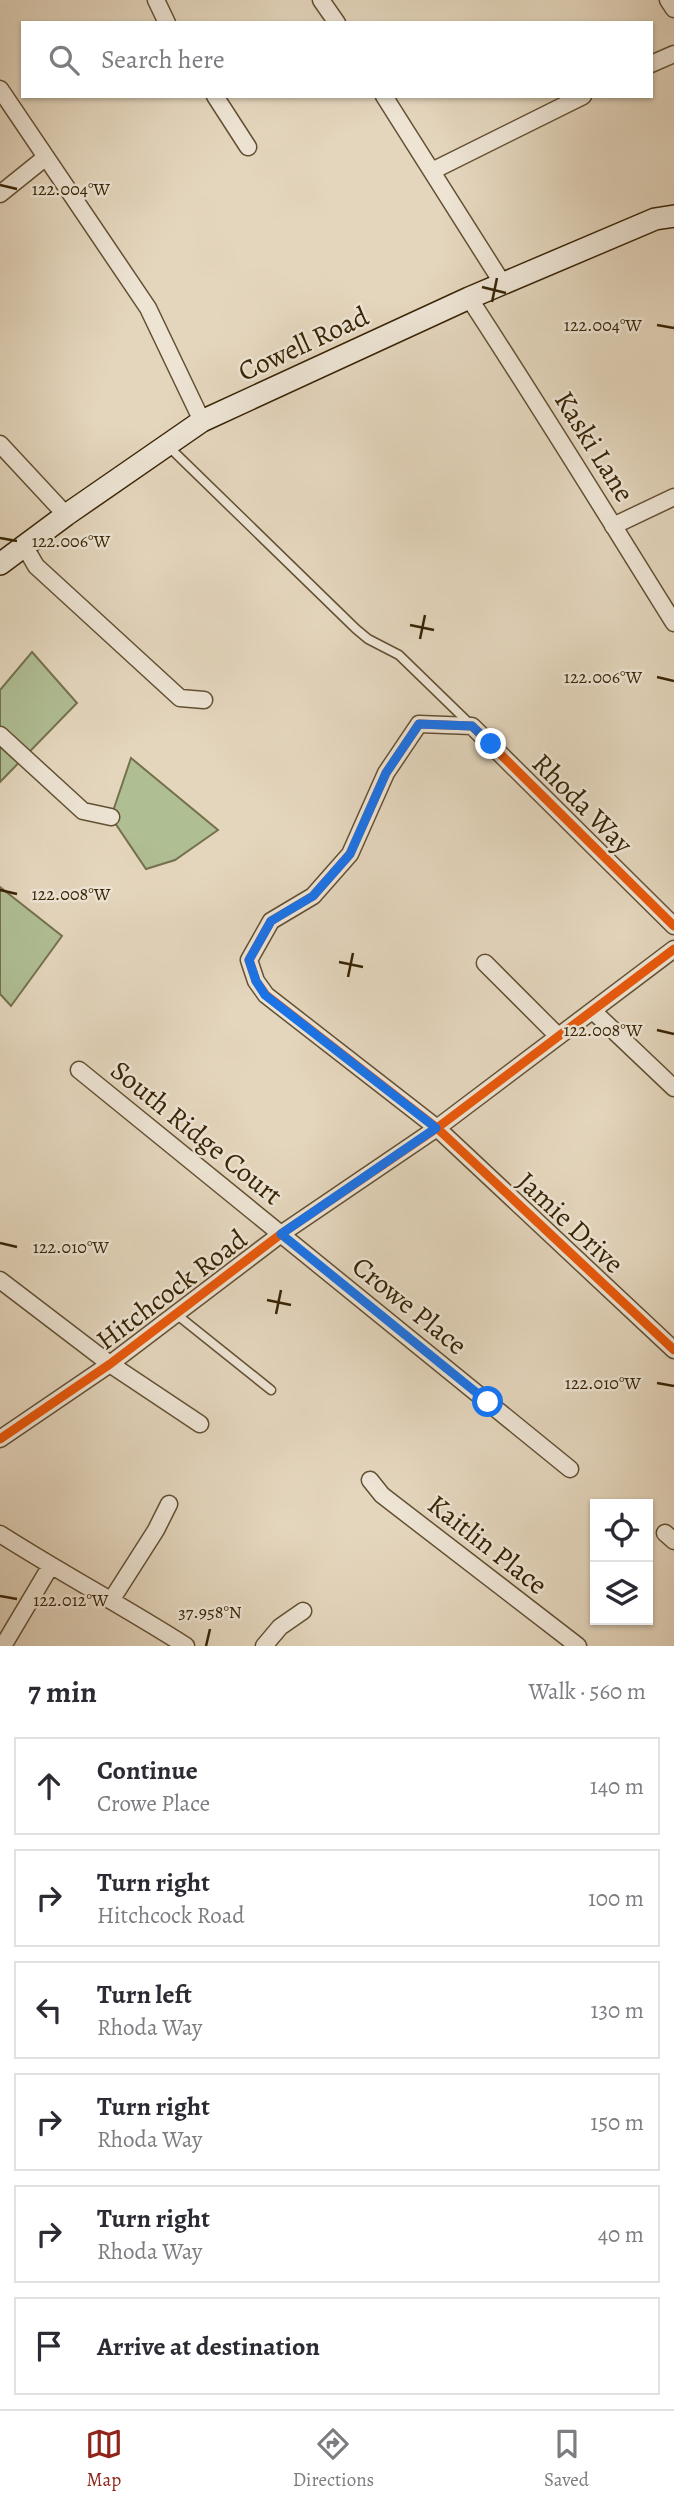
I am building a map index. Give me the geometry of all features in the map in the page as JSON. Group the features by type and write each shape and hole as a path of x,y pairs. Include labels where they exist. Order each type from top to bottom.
{"street":[{"path":"156,0 166,21"},
{"path":"668,0 674,9"},
{"path":"329,3 336,21"},
{"path":"653,64 674,54"},
{"path":"0,89 148,307 202,421"},
{"path":"216,98 248,147"},
{"path":"385,98 503,284"},
{"path":"432,171 579,98"},
{"path":"0,194 46,157"},
{"name":"Cowell Road","path":"0,564 202,421 469,298 665,218 667,205 674,202"},
{"name":"Kaski Lane","path":"469,298 674,622"},
{"path":"0,444 66,515"},
{"path":"614,526 674,497"},
{"path":"25,547 36,566 180,698 204,700"},
{"path":"436,1128 265,995 256,981 249,960 271,921 313,896 350,854 386,773 419,724 472,726"},
{"name":"Rhoda Way","path":"472,726 674,926"},
{"path":"0,735 83,811 111,817"},
{"name":"Hitchcock Road","path":"0,1440 110,1364 281,1234 436,1128 674,949"},
{"path":"485,963 557,1035"},
{"path":"593,1011 674,1088"},
{"name":"South Ridge Court","path":"79,1070 281,1234"},
{"name":"Jamie Drive","path":"436,1128 674,1350"},
{"name":"Crowe Place","path":"281,1234 570,1469"},
{"path":"0,1280 110,1364 200,1424"},
{"name":"Kaitlin Place","path":"370,1480 382,1495 578,1646"},
{"path":"112,1599 156,1530 169,1504"},
{"path":"0,1534 50,1567 112,1599 186,1646"},
{"path":"3,1646 50,1567"},
{"path":"264,1646 280,1627 303,1611"}],"lane":[{"path":"167,445 362,634 399,655 472,726"},
{"path":"177,1314 271,1390"}],"green space":[{"path":"32,652 77,703 0,782 0,690"},
{"path":"131,758 218,830 175,860 146,869 111,817"},
{"path":"0,887 62,936 11,1006 0,994"}],"cycle path":[{"path":"674,926 472,726 419,724 386,773 350,854 313,896 271,921 249,960 256,981 266,995 437,1128 674,1350"},
{"path":"0,1439 110,1364 281,1234 437,1128 674,949"}],"route":[{"path":"488,1402 281,1234 436,1128 265,995 256,981 249,960 271,921 313,896 350,854 386,773 419,724 472,726 491,744"}]}
